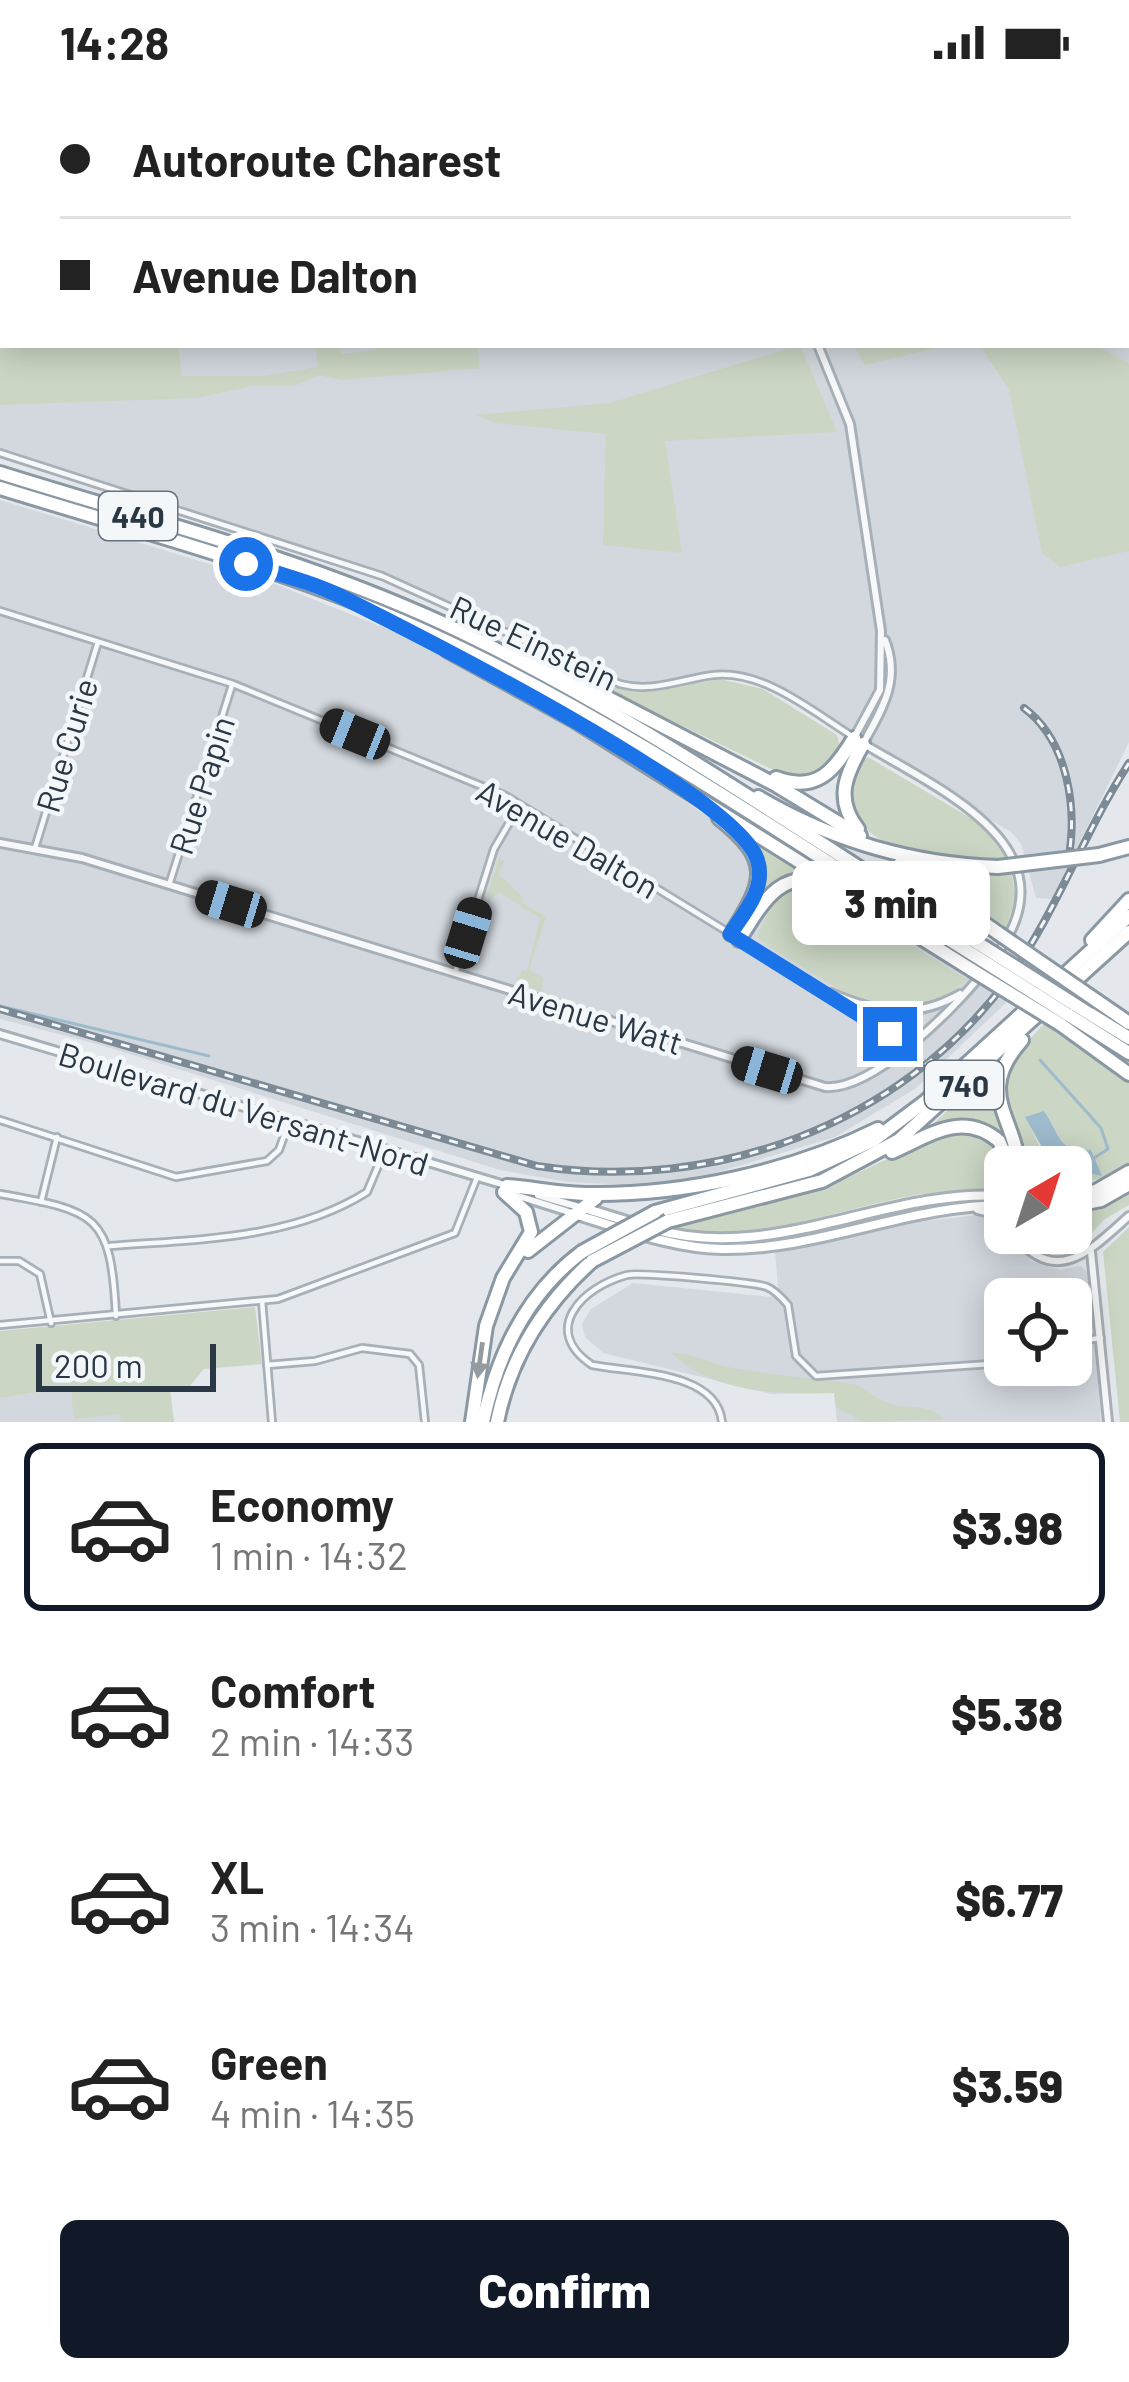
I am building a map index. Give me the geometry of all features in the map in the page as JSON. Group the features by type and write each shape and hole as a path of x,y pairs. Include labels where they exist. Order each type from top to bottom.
{"highway":[{"name":"440","path":"0,473 244,549 403,606 580,694 980,959"},
{"name":"440","path":"0,488 339,596 450,642 567,703 1129,1052"},
{"path":"339,596 507,681 903,926"},
{"path":"403,606 483,635 710,750 862,835 847,814 843,794 859,741"},
{"path":"580,694 821,830 905,856 998,867 1129,847"},
{"path":"710,750 787,782 808,784 829,775 859,741"},
{"path":"635,758 725,822 754,851 758,888 735,937"},
{"path":"900,864 1126,1021"},
{"path":"735,937 771,891 802,879 833,886 903,926 980,959 1067,1014 1129,1070"},
{"path":"1021,1015 1129,900"},
{"name":"740","path":"483,1422 500,1362 524,1316 587,1256 655,1212 832,1161 891,1129 1129,916"},
{"name":"740","path":"497,1422 526,1340 587,1256 668,1221 830,1178 930,1117 1129,932"},
{"path":"1013,1146 998,1096 1005,1062 1084,974"},
{"name":"440","path":"1067,1014 1129,1038"},
{"path":"496,1299 522,1258 591,1199 704,1184 828,1151 926,1101"},
{"path":"830,1178 961,1124 984,1130 1001,1146"},
{"path":"1007,1127 1019,1146"},
{"path":"1092,1202 1101,1200 1129,1172"},
{"path":"505,1189 639,1192"},
{"path":"472,1422 484,1337 496,1299 531,1228 526,1211 505,1189"}],"main road":[{"name":"Boulevard du Versant-Nord","path":"576,1210 676,1235 729,1241 782,1236 920,1199 984,1200"},
{"name":"Boulevard du Versant-Nord","path":"576,1210 674,1243 735,1249 984,1204"},
{"path":"958,1208 984,1211"}],"street":[{"path":"819,348 850,424 881,632 880,690 859,741"},
{"name":"Rue Einstein","path":"0,453 382,576 620,684 647,688 718,675 749,678 989,824 1014,859 1022,889 1018,919 969,990 907,1046"},
{"name":"Avenue Dalton","path":"0,610 232,684 520,803 907,1046"},
{"name":"Rue Curie","path":"35,848 98,641"},
{"name":"Rue Papin","path":"169,885 232,684"},
{"path":"455,973 494,849 520,803"},
{"name":"Avenue Watt","path":"0,843 169,885 825,1087 854,1082 907,1046"},
{"path":"809,984 890,1013 927,1010 969,990"},
{"name":"Boulevard du Versant-Nord","path":"0,1034 576,1210"},
{"path":"0,1120 176,1177 267,1162 279,1150 289,1122"},
{"path":"41,1202 57,1137"},
{"path":"110,1246 252,1235 276,1228 367,1192 384,1152"},
{"path":"0,1325 262,1301 450,1237 464,1222 476,1180"},
{"path":"0,1194 91,1219 110,1246 116,1316"},
{"path":"1092,1250 1129,1216"},
{"path":"1039,1254 1057,1262 1083,1254"},
{"path":"1090,1254 1108,1422"},
{"path":"0,1262 19,1261 40,1274 51,1323"},
{"path":"722,1422 719,1404 701,1387 592,1365 571,1347 567,1325 577,1305 631,1274 766,1286 790,1307 797,1359 820,1377 984,1365"},
{"path":"262,1301 272,1422"},
{"path":"1092,1340 1101,1339"},
{"path":"267,1365 315,1361 362,1348 410,1354 419,1365 425,1422"}],"shaded area":[{"path":"0,348 1129,348 1129,742 1052,899 1036,898 1021,844 1012,833 767,680 726,672 651,685 626,683 393,577 0,449"},
{"path":"0,500 275,584 432,647 555,715 719,824 751,857 754,875 748,897 763,908 792,884 825,888 1009,1000 915,1089 835,1137 698,1178 629,1185 568,1182 500,1170 101,1045 0,1019"},
{"path":"984,1214 984,1254 1025,1254 1031,1261 1060,1270 1081,1266 1090,1278 984,1278 984,1386 1092,1386 1092,1302 1101,1422 837,1422 834,1393 771,1394 603,1353 585,1337 582,1324 591,1309 633,1283 771,1297 778,1288 775,1250 885,1226"},
{"path":"72,1387 121,1414 121,1422 0,1422 0,1398"}],"green space":[{"path":"0,348 178,348 182,376 263,376 318,367 315,348 340,348 342,354 377,348 477,348 480,368 341,380 319,375 294,386 253,386 196,398 0,405"},
{"path":"801,348 837,432 665,441 682,553 603,545 606,434 495,423 476,415 610,403"},
{"path":"855,348 936,348 865,365"},
{"path":"982,348 1101,348 1129,364 1129,551 1060,567 1042,553 1009,390"},
{"path":"720,679 763,689 837,735 841,750 817,776 790,778 600,686 651,692"},
{"path":"868,757 982,825 1008,860 923,853 873,835 858,818 852,794 858,762"},
{"path":"747,833 813,874 784,879 757,901 763,865"},
{"path":"499,858 504,861 499,875 523,897 521,902 546,917 529,970 543,978 541,992 516,982 522,970 527,971 540,918 499,892 492,898 487,895"},
{"path":"910,862 1011,870 1016,898 1006,928"},
{"path":"793,888 818,888 968,980 945,995 905,1007 885,1006 846,993 757,936 774,900"},
{"path":"1046,1022 1129,1080 1129,1163 1103,1179 1092,1180 1092,1173 1101,1175 1092,1146 1066,1145 1044,1111 1029,1123 1039,1146 1024,1146 1013,1128 1006,1093 1009,1075 1029,1040"},
{"path":"998,1062 994,1106 1009,1146 973,1122 950,1123 925,1132"},
{"path":"945,1132 970,1134 992,1146 984,1146 984,1188 916,1195 765,1229 703,1233 668,1229 834,1184"},
{"path":"1129,1192 1129,1205 1092,1232 1092,1208"},
{"path":"1129,1227 1129,1422 1120,1422 1103,1252"},
{"path":"255,1307 262,1364 204,1369 189,1387 170,1389 174,1422 121,1422 120,1414 74,1419 71,1387 0,1398 0,1331"},
{"path":"671,1353 733,1368 853,1384 885,1402 920,1407 945,1419 863,1422 836,1407 834,1393 769,1392 727,1384"}],"water":[{"path":"1044,1111 1068,1146 1041,1146 1025,1117"},
{"path":"1092,1152 1102,1176 1092,1174"}],"waterway":[{"path":"0,1006 209,1056"},
{"path":"1040,1060 1101,1128 1108,1149 1094,1158"}],"railway":[{"path":"1024,708 1051,739 1066,777 1072,820 1068,861"},
{"path":"0,1009 537,1166 603,1172 670,1169 735,1157 798,1137 858,1109 914,1074 964,1030 1025,953 1129,763"}],"route":[{"path":"246,564 339,596 477,665 603,738 705,807 746,841 758,862 755,894 730,934 890,1034"}]}
